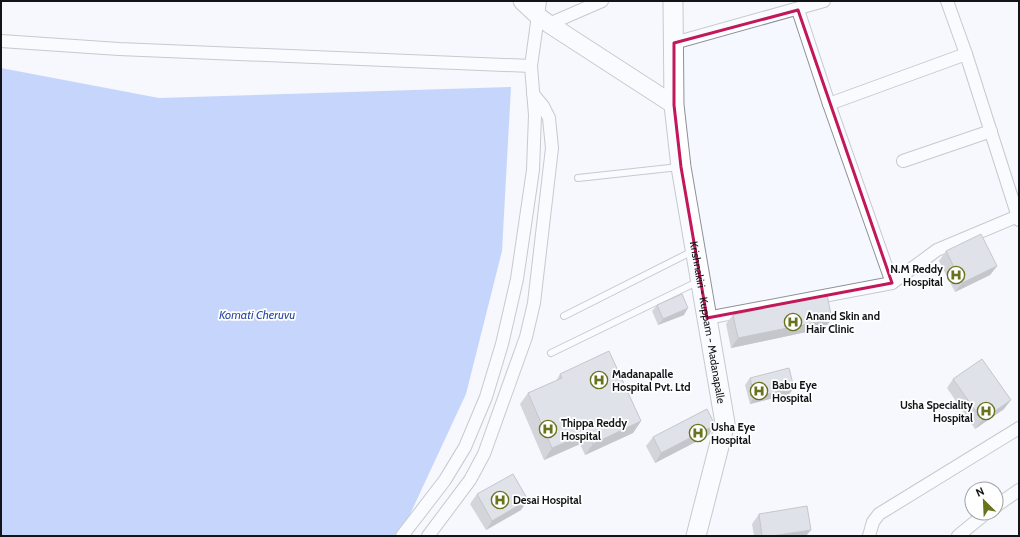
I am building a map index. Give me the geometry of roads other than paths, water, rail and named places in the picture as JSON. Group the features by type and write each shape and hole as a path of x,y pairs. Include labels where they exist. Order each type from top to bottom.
{"main road":[{"name":"Krishnakiri - Kuppam - Madanapalle","path":"673,1 674,105 681,167 699,281 707,318 725,424 696,536"}],"street":[{"path":"522,1 674,105"},
{"path":"542,14 602,1"},
{"path":"674,44 798,10 824,1"},
{"path":"707,318 892,283 937,250 1018,218 966,54 947,1"},
{"path":"798,10 829,104 892,283"},
{"path":"402,536 445,480 465,447 486,397 502,344 518,279 533,170 533,94 531,66 542,14"},
{"path":"1,42 119,49 531,66"},
{"path":"829,104 966,54"},
{"path":"428,536 470,480 484,454 526,337 534,303 552,148 549,118 543,106 533,94"},
{"path":"903,161 991,131"},
{"path":"869,536 873,522 879,514 1019,428"},
{"path":"1004,500 1019,490"},
{"path":"958,536 976,521"}],"lane":[{"path":"578,178 681,167"},
{"path":"564,316 694,250"},
{"path":"551,353 699,281"}],"water":[{"name":"Komati Cheruvu","path":"1,68 159,98 511,87 502,251 466,394 406,523 395,536 1,536"}],"place":[{"name":"N.M Reddy Hospital","path":"956,275"},
{"name":"Anand Skin and Hair Clinic","path":"793,322"},
{"name":"Madanapalle Hospital Pvt. Ltd","path":"599,380"},
{"name":"Babu Eye Hospital","path":"759,391"},
{"name":"Usha Speciality Hospital","path":"986,411"},
{"name":"Thippa Reddy Hospital","path":"548,429"},
{"name":"Usha Eye Hospital","path":"698,433"},
{"name":"Desai Hospital","path":"500,500"}]}
